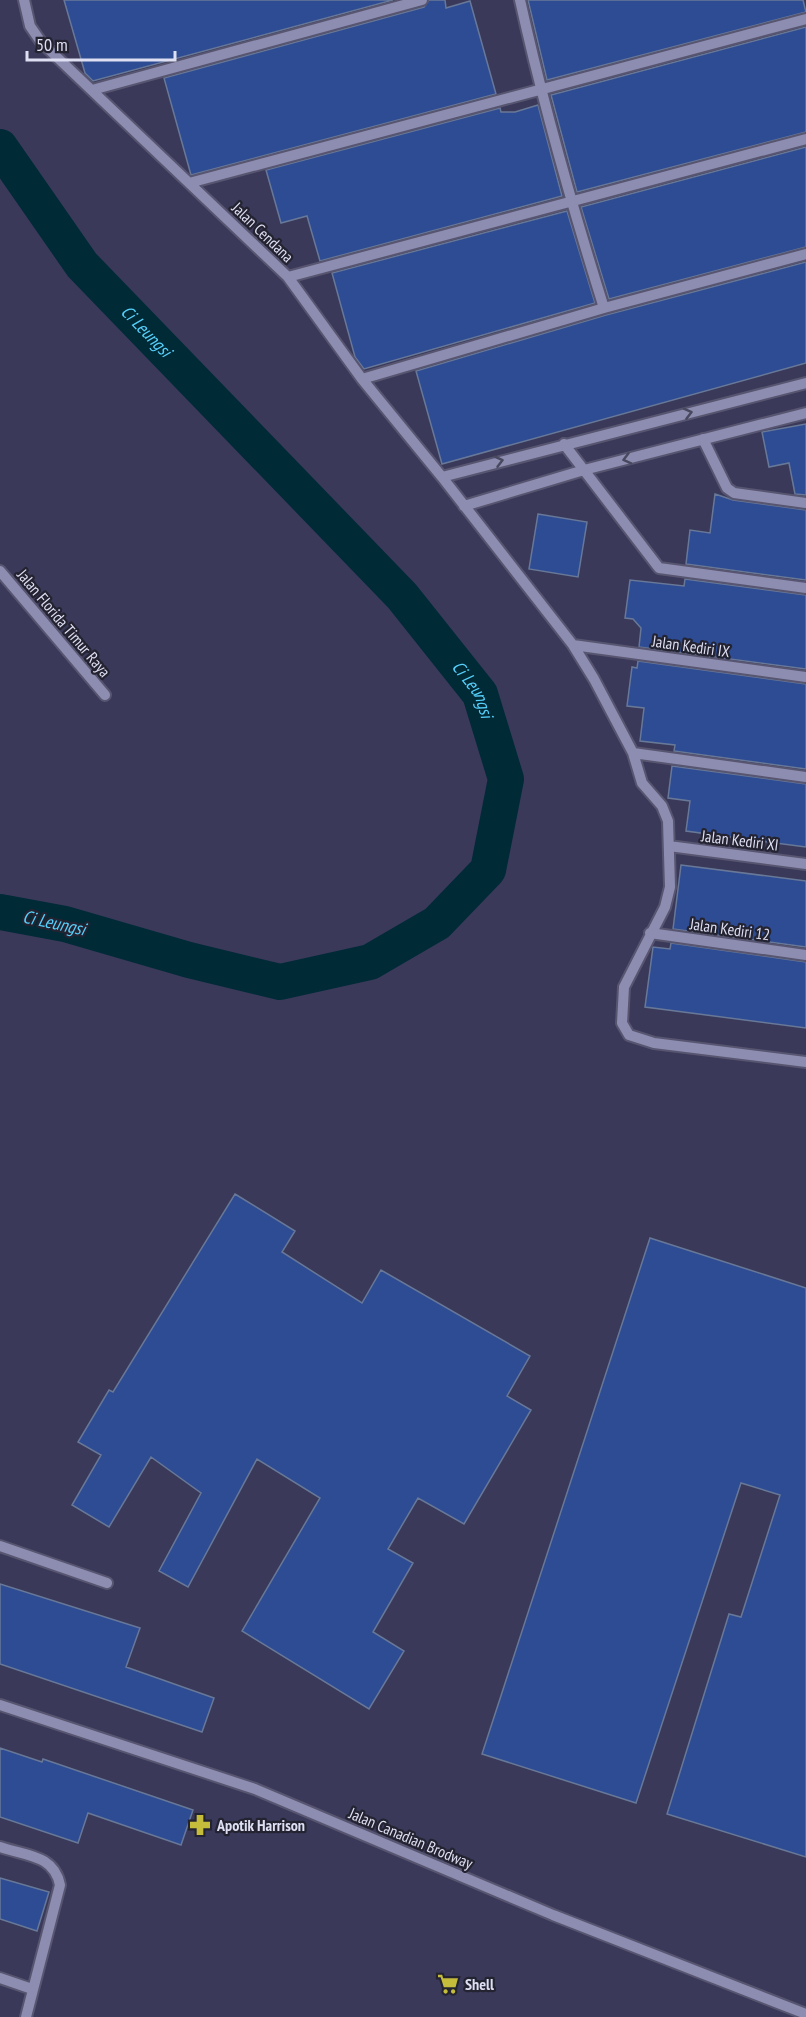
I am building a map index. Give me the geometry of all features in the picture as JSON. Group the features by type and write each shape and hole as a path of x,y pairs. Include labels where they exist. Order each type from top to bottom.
{"street":[{"name":"Jalan Cendana","path":"24,0 30,26 41,42 288,277 362,379 573,645 633,753 642,783 662,806 668,822 670,887 665,907 624,987 622,1023 629,1035 654,1043 806,1062"},
{"path":"92,90 422,0"},
{"path":"520,0 540,91 570,201 604,308"},
{"path":"189,183 806,19"},
{"path":"288,277 806,139"},
{"path":"362,379 604,308 806,254"},
{"path":"442,477 806,383"},
{"path":"464,506 584,470 806,413"},
{"path":"703,439 727,488 734,493 806,503"},
{"path":"564,444 659,568 806,588"},
{"name":"Jalan Florida Timur Raya","path":"0,572 105,695"},
{"name":"Jalan Kediri IX","path":"573,645 806,677"},
{"path":"633,753 806,777"},
{"name":"Jalan Kediri XI","path":"669,846 806,864"},
{"name":"Jalan Kediri 12","path":"650,933 806,955"},
{"path":"0,1546 107,1583"},
{"name":"Jalan Canadian Brodway","path":"0,1705 255,1789 553,1915 806,2013"},
{"path":"0,1847 50,1863 58,1872 60,1885 26,2017"},
{"path":"0,1978 32,1989"}],"building":[{"path":"64,0 393,0 93,81 85,73"},
{"path":"429,0 445,0 446,8 470,1 496,94 191,175 164,78 424,7"},
{"path":"528,0 803,0 806,12 547,80"},
{"path":"806,27 806,132 577,192 551,95"},
{"path":"538,105 562,196 320,261 307,216 281,223 266,170 500,108 501,112 515,112"},
{"path":"806,147 806,247 609,299 581,207"},
{"path":"567,211 595,303 364,369 355,357 332,273"},
{"path":"806,262 806,363 442,464 416,371 606,315"},
{"path":"806,424 806,495 795,494 789,463 769,467 762,432"},
{"path":"715,494 733,500 806,510 806,580 686,564 690,530 710,533"},
{"path":"538,514 587,522 578,577 529,569"},
{"path":"685,579 806,595 806,669 639,647 641,628 633,619 625,618 630,580 684,586"},
{"path":"638,661 806,684 806,769 674,751 675,745 640,741 644,708 627,706 632,667 637,668"},
{"path":"672,766 806,784 806,847 686,831 690,801 668,798"},
{"path":"681,865 806,881 806,947 673,929"},
{"path":"671,943 806,962 806,1028 645,1007 653,947 670,949"},
{"path":"235,1194 295,1231 282,1252 362,1303 381,1270 530,1356 507,1396 531,1410 464,1524 418,1498 388,1549 413,1563 373,1632 404,1651 369,1709 242,1631 320,1498 257,1459 188,1587 159,1571 201,1493 151,1457 109,1527 72,1505 101,1455 78,1442 109,1390 113,1392"},
{"path":"650,1238 806,1288 806,1857 667,1814 729,1614 741,1617 780,1495 741,1483 636,1803 482,1754"},
{"path":"0,1584 140,1628 126,1667 214,1698 202,1732 0,1664"},
{"path":"0,1748 42,1762 43,1759 193,1810 181,1845 88,1813 78,1843 0,1817"},
{"path":"0,1878 49,1892 37,1931 0,1919"}],"waterway":[{"name":"Ci Leungsi","path":"0,147 82,265 402,596 480,694 506,779 488,870 437,923 370,962 280,982 189,960 65,924 0,912"}],"place":[{"name":"Apotik Harrison","path":"200,1825"},
{"name":"Shell","path":"448,1984"}]}
